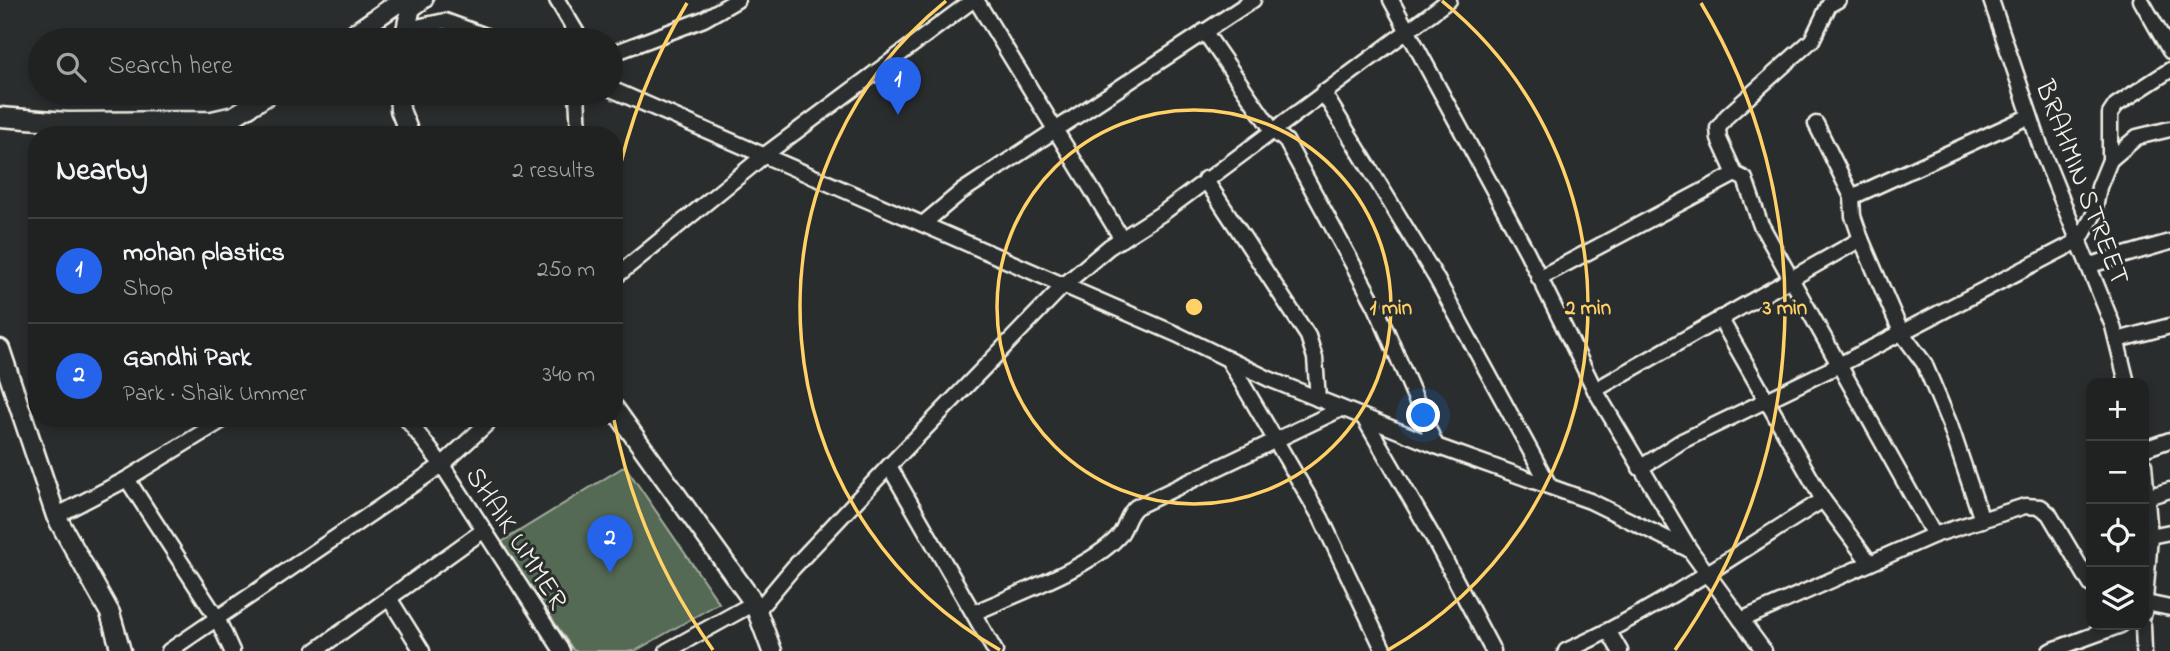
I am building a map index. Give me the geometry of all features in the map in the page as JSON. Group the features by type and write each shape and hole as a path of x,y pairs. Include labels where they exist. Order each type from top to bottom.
{"street":[{"path":"365,28 406,4 425,0"},
{"path":"557,0 574,28"},
{"path":"623,49 704,19 737,0"},
{"path":"623,271 766,154 975,0 1122,239"},
{"path":"923,223 961,192 1054,129 1253,0"},
{"path":"1391,0 1539,278 1595,390 1690,550 1764,651"},
{"path":"667,651 756,607 1064,285 1122,239 1164,212 1449,0"},
{"path":"1838,0 1829,5 1812,40 1718,128 1719,139 1735,174 1745,179 1760,223 1934,535"},
{"name":"BRAHMIN STREET","path":"1991,0 2030,116 2117,340 2126,378"},
{"path":"2141,0 2170,51"},
{"path":"406,4 406,28"},
{"path":"426,28 445,21 464,28"},
{"path":"1204,31 1273,131 1286,141 1376,307 1436,446"},
{"path":"1640,468 1682,441 1839,365 2080,240 2094,214 2099,187 2110,160 2110,114 2116,106 2170,70"},
{"path":"1323,92 1434,276 1549,485"},
{"path":"623,94 766,154 1341,409 1590,501 1690,550"},
{"path":"219,126 252,105"},
{"path":"399,105 407,126"},
{"path":"578,105 579,126"},
{"path":"1852,197 2030,116"},
{"path":"0,117 166,126"},
{"path":"1816,124 1852,197 1853,216 1861,239 1901,332 1924,363 1950,425 1982,520"},
{"path":"2110,160 2137,136 2170,129"},
{"path":"1539,278 1735,174"},
{"path":"1205,179 1308,336 1315,358 1318,399"},
{"path":"1595,390 1791,276 1861,239"},
{"path":"2090,265 2170,242"},
{"path":"1720,318 1823,499 1870,563"},
{"path":"2117,340 2170,326"},
{"path":"0,349 56,516 110,613 121,651"},
{"path":"1228,359 1321,517 1384,651"},
{"path":"974,613 1085,560 1116,539 1126,516 1136,507 1341,409"},
{"path":"1364,418 1434,539 1493,651"},
{"path":"623,421 756,607 772,651"},
{"path":"56,516 127,480 212,427"},
{"name":"SHAIK UMMER","path":"413,427 442,465 562,651"},
{"path":"169,651 442,465 483,427"},
{"path":"2149,447 2170,440"},
{"path":"889,466 995,651"},
{"path":"127,480 217,618 232,651"},
{"path":"2149,496 2170,490"},
{"path":"1566,651 1609,632 1707,575 1755,541 1823,499"},
{"path":"2148,504 2150,537 2148,567"},
{"path":"1741,620 1934,535 2025,506 2041,507 2086,577"},
{"path":"314,651 484,530"},
{"path":"2150,537 2170,532"},
{"path":"389,598 422,651"},
{"path":"2149,608 2170,608"},
{"path":"2050,651 2107,630"},
{"path":"2143,630 2144,651"},
{"path":"1609,632 1620,651"},
{"path":"333,638 341,651"}],"green space":[{"path":"625,466 719,603 635,651 574,651 500,543"}],"place":[{"name":"mohan plastics","path":"898,115"},
{"name":"Gandhi Park","path":"610,573"}]}
